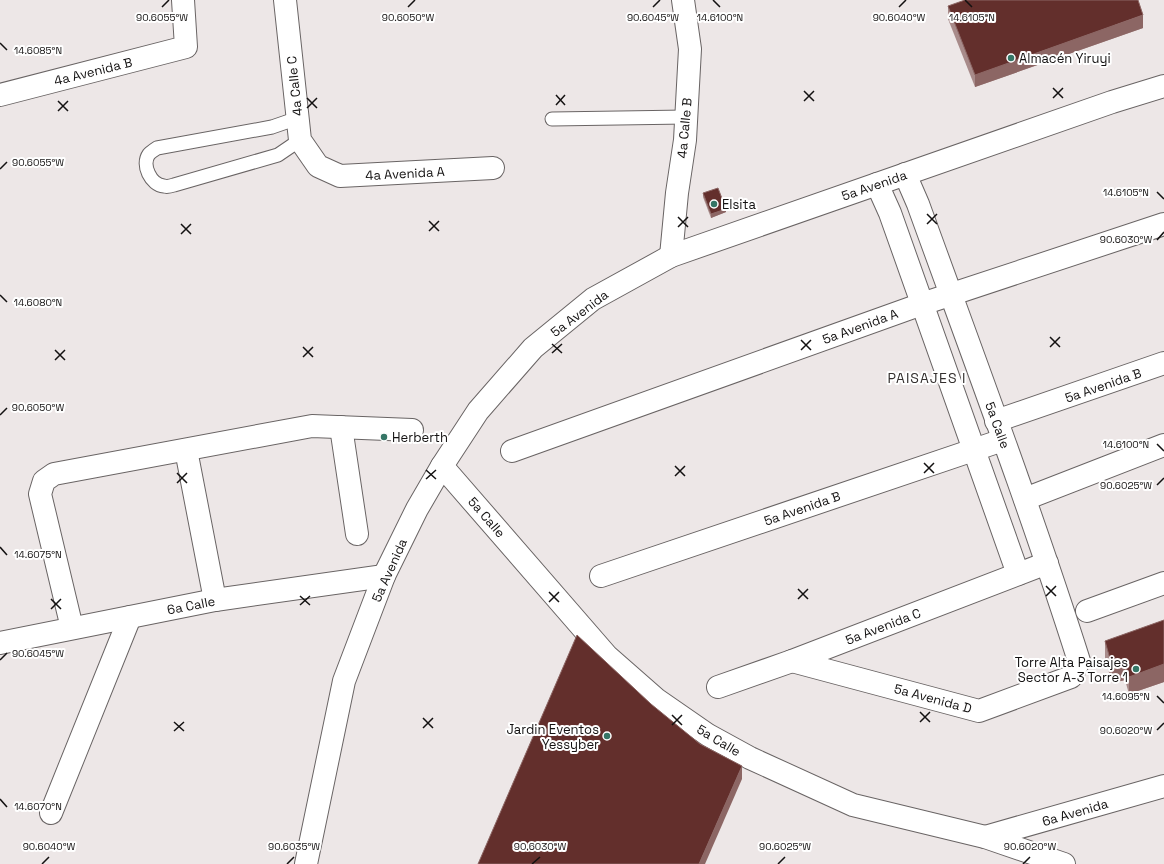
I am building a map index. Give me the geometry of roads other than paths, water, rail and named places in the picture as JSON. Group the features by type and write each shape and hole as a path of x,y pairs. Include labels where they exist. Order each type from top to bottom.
{"street":[{"name":"4a Avenida B","path":"0,95 186,47 183,0"},
{"name":"4a Calle C","path":"285,0 300,140 318,166"},
{"name":"4a Calle B","path":"671,256 684,140 690,49 683,0"},
{"name":"5a Avenida","path":"306,864 344,681 384,576 417,510 442,466 478,411 533,348 593,299 671,256 1112,102 1164,86"},
{"name":"4a Avenida A","path":"318,166 340,176 493,168"},
{"name":"5a Calle","path":"905,174 918,204 1048,562 1079,661 1071,677"},
{"path":"877,184 890,213 1018,574"},
{"name":"5a Avenida A","path":"512,451 922,304 1164,224"},
{"name":"5a Avenida B","path":"601,576 973,449 1000,431 1164,363"},
{"path":"72,628 40,494 44,481 54,474 312,426 412,430"},
{"path":"342,427 357,534"},
{"path":"1025,499 1164,446"},
{"path":"186,450 215,600"},
{"name":"5a Calle","path":"442,466 607,656 656,699 701,731 750,758 852,805 985,837 1064,864"},
{"name":"5a Avenida C","path":"718,687 792,661 1048,562"},
{"name":"6a Calle","path":"0,643 215,600 384,576"},
{"path":"1087,611 1164,583"},
{"path":"51,813 130,617"},
{"name":"5a Avenida D","path":"792,661 979,711 1071,677"},
{"name":"6a Avenida","path":"985,837 1164,786"}],"lane":[{"path":"298,118 272,127 157,148 149,154 146,162 148,172 155,182 164,186 174,185 278,155 300,140"},
{"path":"552,119 686,118"}],"place":[{"name":"Almacén Yiruyi","path":"1011,58"},
{"name":"Elsita","path":"714,204"},
{"name":"Herberth","path":"384,437"},
{"name":"Torre Alta Paisajes Sector A-3 Torre 1","path":"1136,669"},
{"name":"Jardin Eventos Yessyber","path":"607,736"}],"district":[{"name":"PAISAJES I","path":"927,378"}]}
